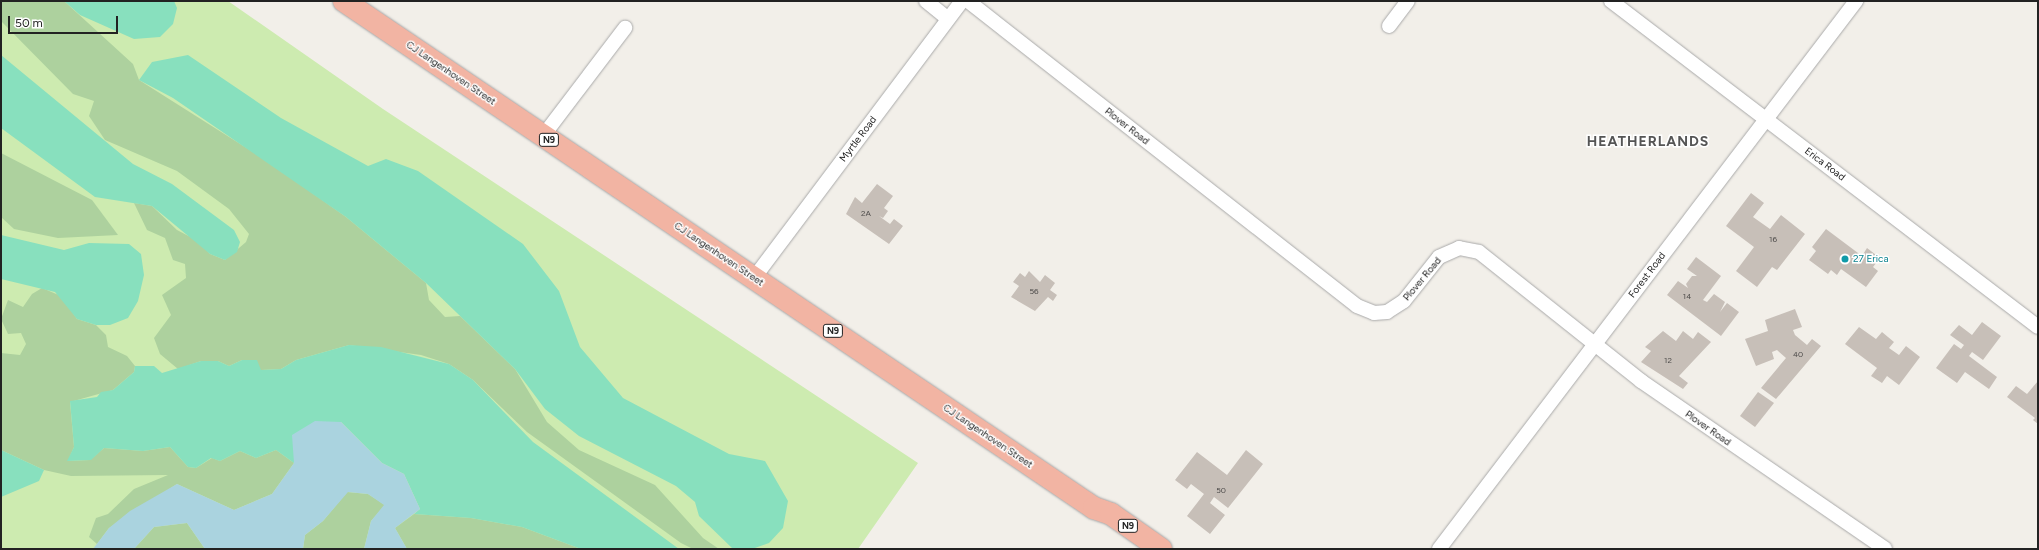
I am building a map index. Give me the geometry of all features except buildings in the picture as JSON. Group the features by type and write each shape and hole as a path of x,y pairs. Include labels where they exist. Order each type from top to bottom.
{"highway":[{"name":"CJ Langenhoven Street","path":"344,1 1094,508 1111,514 1161,549"},
{"name":"CJ Langenhoven Street","path":"1094,508 1099,518 1138,549"}],"street":[{"path":"926,1 948,19"},
{"name":"Myrtle Road","path":"754,278 962,1"},
{"name":"Plover Road","path":"968,1 1357,306 1374,313 1396,308 1439,257 1459,248 1468,248 1492,260 1593,346 1885,549"},
{"path":"1389,26 1408,1"},
{"name":"Erica Road","path":"1611,1 2038,327"},
{"name":"Forest Road","path":"1439,549 1856,1"},
{"path":"543,136 625,28"}],"green space":[{"path":"1,1 228,1 383,109 918,463 858,549 1,549"},
{"path":"1,1 64,1 133,64 139,80 264,159 346,217 426,283 429,300 445,317 460,316 515,369 547,422 579,450 655,485 703,538 719,549 693,549 681,543 527,432 473,380 449,364 421,355 349,345 296,360 281,369 261,370 242,360 229,366 218,361 201,361 178,369 160,354 154,338 171,315 162,295 186,278 185,264 173,260 165,238 147,230 134,203 152,206 177,230 198,241 210,254 225,260 246,242 249,234 229,209 177,171 105,140 89,116 94,101 73,94 1,21"},
{"path":"64,1 174,1 177,8 173,24 160,37 134,39 80,15"},
{"path":"1,55 133,164 172,184 234,230 240,242 237,252 225,260 210,254 152,206 95,197 1,128"},
{"path":"188,55 281,118 368,166 386,159 418,171 523,244 559,291 580,347 623,398 729,454 765,461 788,501 783,528 769,543 752,549 733,549 699,516 695,502 676,486 579,436 545,409 515,369 426,283 346,217 173,98 139,80 152,62"},
{"path":"1,153 92,200 118,235 58,238 14,229 1,217"},
{"path":"1,235 64,250 89,243 129,244 141,254 144,275 138,301 128,318 110,325 96,325 77,319 55,292 1,279"},
{"path":"42,288 61,296 77,319 96,325 106,335 108,347 127,356 135,366 134,372 113,390 70,402 74,447 68,461 90,460 104,448 143,451 170,447 188,467 196,468 212,458 220,461 240,451 256,458 276,450 294,463 272,494 234,510 177,484 109,528 97,544 89,537 96,518 108,514 134,489 168,475 71,476 44,470 1,450 1,353 20,355 26,344 21,333 8,334 1,319 8,300 23,307 32,294"},
{"path":"349,345 381,347 449,364 473,380 533,442 679,549 581,549 522,527 471,518 414,514 420,509 404,474 382,463 341,422 294,463 276,450 256,458 240,451 220,461 211,458 196,468 188,467 170,447 143,451 104,448 91,460 67,461 74,447 70,401 97,397 101,392 113,390 134,372 135,366 154,366 162,373 201,361 218,361 229,366 242,360 257,360 261,370 281,369 296,360"},
{"path":"1,450 44,470 39,481 1,497"},
{"path":"347,492 368,494 385,505 371,521 364,549 303,549 305,535 323,521"},
{"path":"414,514 471,518 522,527 581,549 407,549 395,528"},
{"path":"187,523 205,549 134,549 154,527"}],"water":[{"path":"315,421 341,422 382,463 404,474 420,509 395,528 407,549 364,549 371,521 384,505 368,494 348,492 323,521 305,535 303,549 205,549 187,523 154,527 134,549 93,549 109,528 130,511 177,484 234,510 272,494 294,463 292,435"}],"place":[{"name":"27 Erica","path":"1845,259"}],"district":[{"name":"HEATHERLANDS","path":"1648,142"}]}
